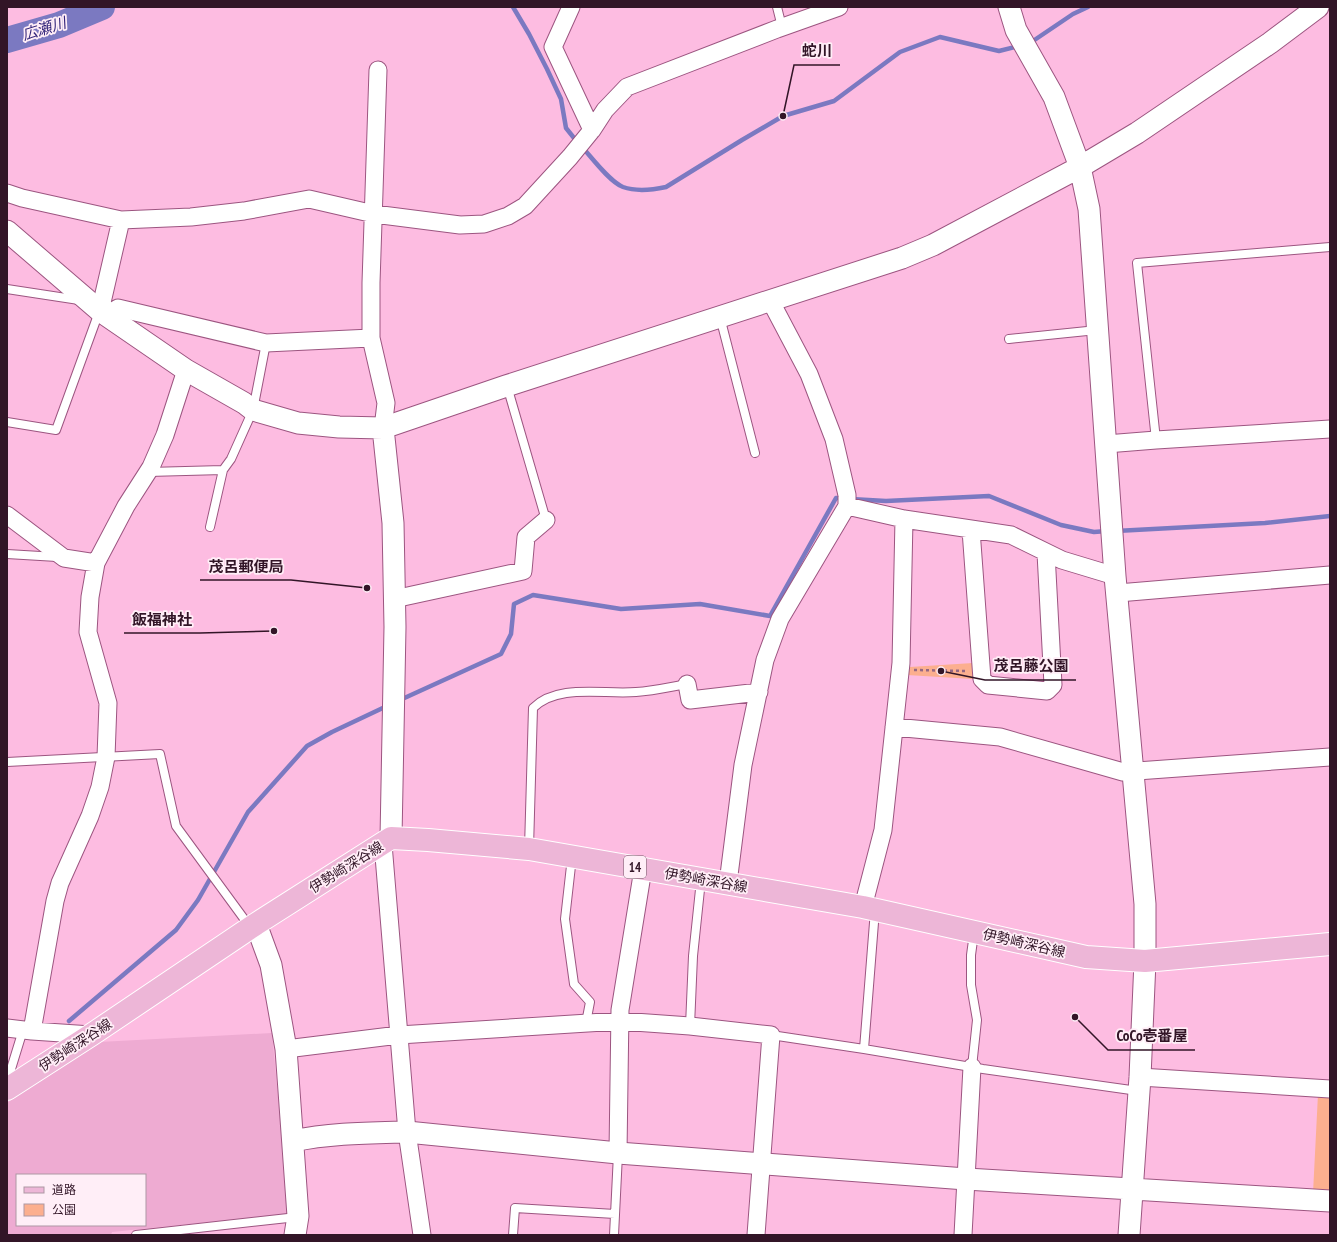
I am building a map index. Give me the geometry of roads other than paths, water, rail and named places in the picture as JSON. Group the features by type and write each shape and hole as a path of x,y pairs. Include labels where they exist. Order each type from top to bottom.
{"main road":[{"name":"伊勢崎深谷線","path":"7,1089 254,926 387,841 428,840 529,849 572,856 869,908 1086,957 1146,961 1330,944"}],"street":[{"path":"571,7 553,47 592,130"},
{"path":"7,193 22,198 121,220 191,217 244,211 309,199 374,214 460,225 484,224 508,216 525,206 570,157 592,130 605,110 627,87 782,27 839,7"},
{"path":"1009,7 1016,30 1054,97 1080,167 1089,209 1116,584 1145,904 1146,961 1140,1084 1129,1235"},
{"path":"7,232 98,309 186,370 244,403 253,410 298,423 339,427 383,428 719,316 902,258 926,248 1080,167 1137,133 1270,43 1318,7"},
{"path":"378,70 371,338 386,403 383,428 393,524 395,627 387,841 399,1035 407,1132 422,1235"},
{"path":"98,309 121,220"},
{"path":"728,883 743,766 765,660 780,618 847,506 847,495 834,439 809,374 770,300"},
{"path":"98,309 118,308 266,343 371,338"},
{"path":"91,1035 21,1029 60,883 90,816 100,787 106,757 108,703 88,632 90,597 96,564 126,506 147,472 164,435 186,370"},
{"path":"1106,444 1330,429"},
{"path":"847,506 904,520 1011,535 1116,584 1330,575"},
{"path":"7,515 64,558 96,564"},
{"path":"394,599 523,571 526,537 546,520"},
{"path":"869,908 883,830 900,670 904,520"},
{"path":"971,530 982,679 988,685 1047,691 1053,685 1046,552"},
{"path":"687,684 690,700 759,692"},
{"path":"894,727 1000,737 1123,772 1330,757"},
{"path":"618,1153 620,1010 643,869"},
{"path":"254,926 270,964 286,1049 293,1141 297,1226"},
{"path":"286,1049 399,1035 620,1021 690,1026 771,1035 756,1235"},
{"path":"962,1235 972,1067"},
{"path":"1140,1084 1330,1089"},
{"path":"293,1141 308,1138 407,1132 618,1153 762,1164 966,1179 1330,1201"}],"lane":[{"path":"777,7 782,27"},
{"path":"1156,440 1137,263 1330,247"},
{"path":"7,289 98,309 56,430 7,422"},
{"path":"719,316 755,454"},
{"path":"1009,339 1098,330"},
{"path":"210,527 224,470 231,459 253,410 266,343"},
{"path":"506,386 546,520"},
{"path":"147,472 224,470"},
{"path":"7,554 64,558"},
{"path":"529,849 533,708 538,702 563,693 636,692 687,684"},
{"path":"7,762 160,754 176,826 254,926"},
{"path":"572,856 565,919 574,984 590,1002 586,1023"},
{"path":"690,1026 692,956 701,879"},
{"path":"864,1049 869,908"},
{"path":"972,1067 978,1020 971,984 971,955 975,932"},
{"path":"7,1082 21,1029"},
{"path":"771,1035 972,1067 1140,1084"},
{"path":"614,1235 618,1153"},
{"path":"513,1235 514,1208 615,1214"},
{"path":"136,1235 297,1226"}],"waterway":[{"name":"広瀬川","path":"7,40 59,25 102,7"},
{"path":"513,7 529,34 561,99 566,128 578,143"},
{"path":"1030,43 1073,14 1088,7"},
{"path":"583,148 607,175 623,187 634,190 666,187 783,116 834,101 900,52 940,37 999,51 1019,46"},
{"path":"851,499 886,501 989,496 1061,525 1094,532 1107,531"},
{"path":"400,700 501,654 511,634 514,604 533,595 621,609 700,604 770,616 836,498 844,498"},
{"path":"1116,531 1265,523 1330,516"},
{"path":"69,1021 176,930 198,900 248,812 307,746 332,732 387,706"}],"place":[{"name":"蛇川","path":"783,116"},
{"name":"茂呂郵便局","path":"367,588"},
{"name":"飯福神社","path":"274,631"},
{"name":"茂呂藤公園","path":"941,671"},
{"name":"CoCo壱番屋","path":"1075,1017"}]}
